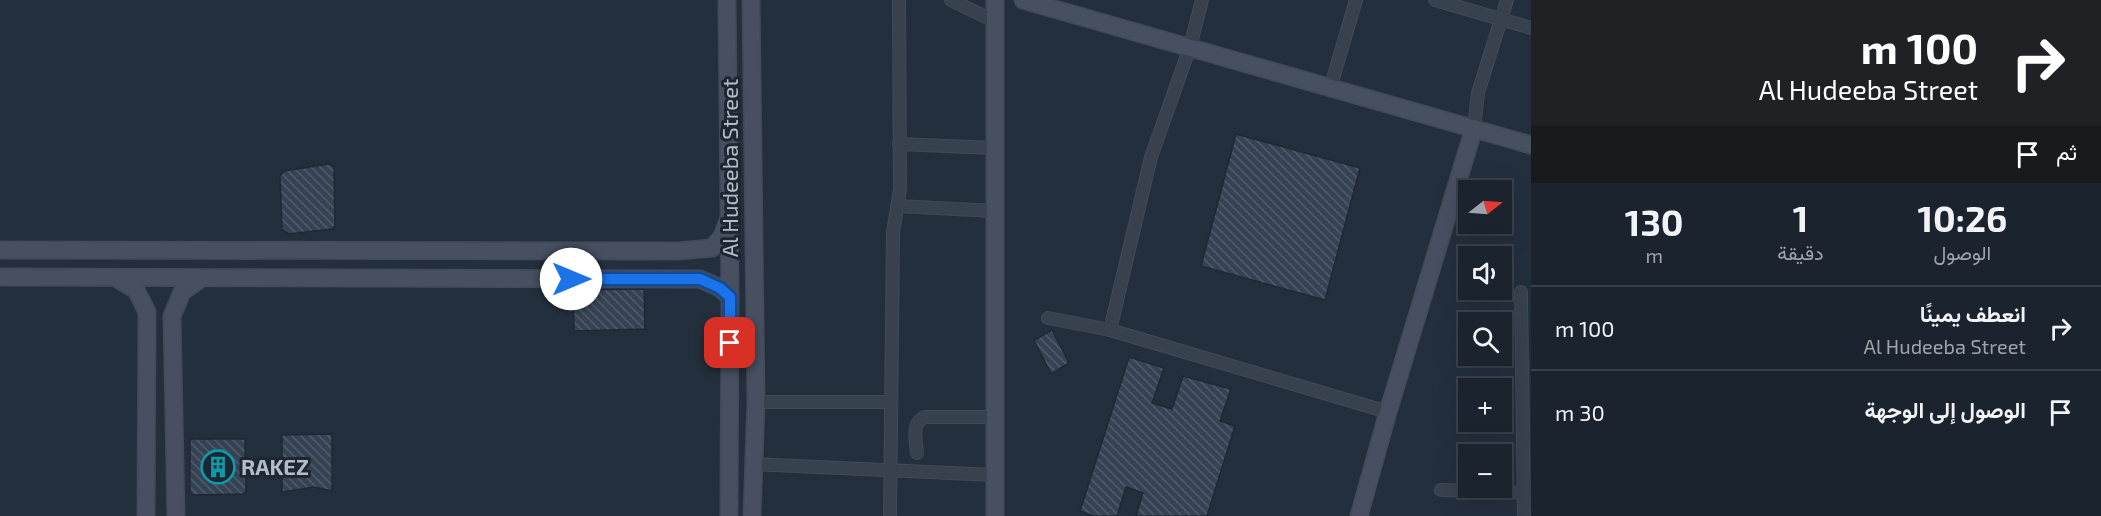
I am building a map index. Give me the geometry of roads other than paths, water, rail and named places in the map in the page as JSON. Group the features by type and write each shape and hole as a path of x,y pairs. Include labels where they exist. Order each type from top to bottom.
{"street":[{"name":"Al Hudeeba Street","path":"727,0 730,297 729,516"},
{"name":"Al Hudeeba Street","path":"752,0 756,402 752,464 752,516"},
{"path":"890,516 888,470 893,233 900,189 899,0"},
{"path":"951,0 996,22"},
{"path":"995,0 995,516"},
{"path":"1023,0 1052,4 1330,89 1531,145"},
{"path":"1110,330 1150,157 1190,47 1202,0"},
{"path":"1330,89 1356,0"},
{"path":"1435,0 1531,28"},
{"path":"1359,516 1474,128 1478,93 1507,0"},
{"path":"899,144 994,148"},
{"path":"897,206 994,211"},
{"path":"0,250 678,251 712,248 722,237 729,218"},
{"path":"662,280 697,271 702,266 699,256 678,251"},
{"path":"0,277 700,279 720,288 730,297"},
{"path":"116,277 136,290 144,304 147,317 146,516"},
{"path":"176,516 173,420 174,307 188,285 203,277"},
{"path":"1521,292 1527,418 1528,493 1524,516"},
{"path":"147,317 152,311 162,315 165,386 173,420"},
{"path":"1048,318 1110,330 1388,412"},
{"path":"756,402 890,402"},
{"path":"917,453 915,424 918,419 925,417 995,417"},
{"path":"752,464 995,475"},
{"path":"1440,490 1528,493"}],"place":[{"name":"RAKEZ","path":"218,467"}]}
